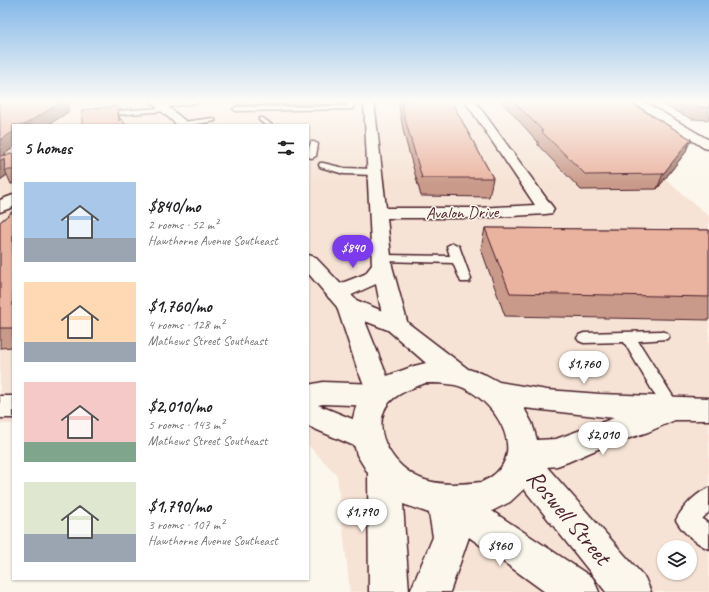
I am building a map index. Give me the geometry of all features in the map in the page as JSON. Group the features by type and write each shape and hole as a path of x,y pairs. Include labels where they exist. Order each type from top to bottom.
{"street":[{"path":"371,129 383,262 396,325"},
{"name":"Avalon Drive","path":"378,213 477,213 546,209 489,129"},
{"path":"682,129 709,145"},
{"path":"0,207 12,201"},
{"path":"309,262 342,299 380,393"},
{"path":"342,299 372,278 383,262"},
{"path":"342,299 396,325 459,376"},
{"path":"423,373 441,373 459,376 477,382 493,392 507,405 517,420 523,437 522,458 518,471 506,485 490,496 468,502 447,502 422,497 401,486 384,472 372,455 366,438 366,421 370,406 380,393 391,383 406,376 423,373"},
{"path":"493,392 531,400 586,406 709,409"},
{"path":"309,396 323,393 380,393"},
{"path":"0,407 12,407"},
{"path":"522,458 557,452 596,436 637,423 672,409"},
{"path":"309,414 366,438"},
{"name":"Roswell Street","path":"522,458 631,592"},
{"path":"384,472 389,592"},
{"path":"430,592 451,537 447,502"},
{"name":"Roswell Street","path":"447,502 579,592"}],"lane":[{"path":"309,154 312,156 314,144"},
{"path":"323,164 331,168 344,171 374,172"},
{"path":"454,246 457,260 465,279"},
{"path":"383,262 457,260"},
{"path":"584,338 662,336"},
{"path":"628,337 672,409"},
{"path":"709,498 687,520 709,538"}],"shaded area":[{"path":"0,129 12,129 12,424 0,424"},
{"path":"309,129 604,129 709,216 709,592 350,592 337,475 309,446"}],"building":[{"path":"0,129 12,129 12,133 0,140"},
{"path":"408,129 466,129 493,178 422,178"},
{"path":"541,129 674,129 691,139 663,174 586,175 541,131 543,131"},
{"path":"12,154 12,170 5,170 4,158 0,161 0,156"},
{"path":"12,212 12,328 0,328 0,222"},
{"path":"485,228 709,230 709,297 510,293"}]}
